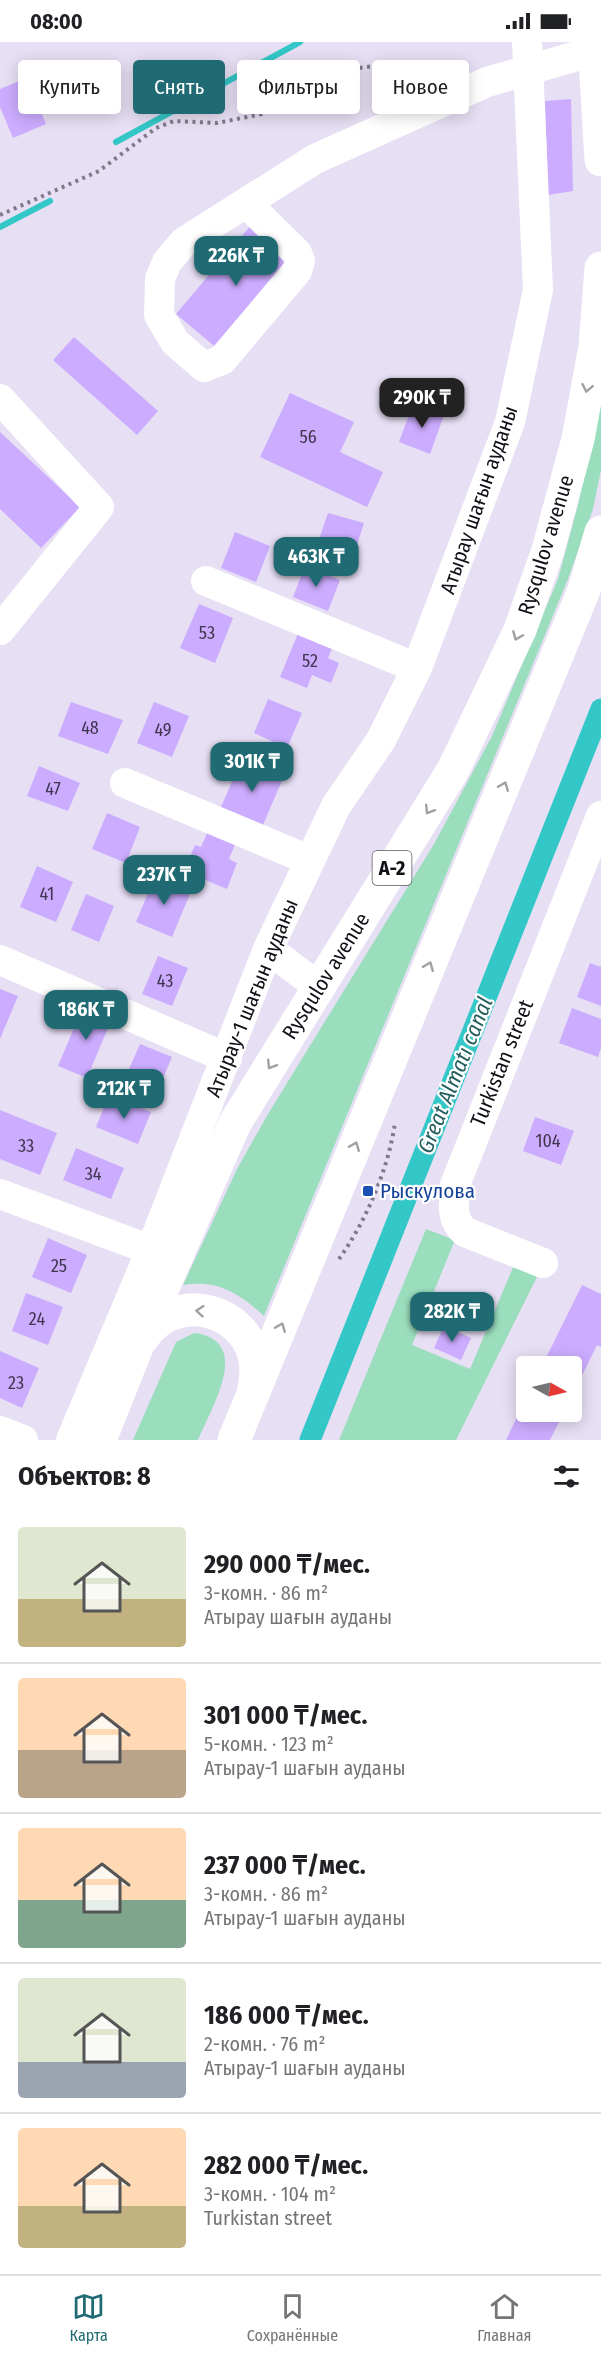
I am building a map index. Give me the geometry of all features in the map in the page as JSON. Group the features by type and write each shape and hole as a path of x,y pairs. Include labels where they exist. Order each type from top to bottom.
{"main road":[{"path":"594,47 601,160"},
{"name":"Rysqulov avenue","path":"100,1440 137,1347 235,1123 453,770 520,630 548,550 578,439 595,347 601,268"},
{"path":"234,1440 584,590 601,532"},
{"path":"137,1347 157,1322 171,1314 197,1310 221,1315 234,1323 253,1348 257,1367 251,1400"}],"street":[{"name":"Атырау шағын ауданы","path":"417,668 510,422 538,290 527,42"},
{"path":"246,202 297,253 300,261 297,271 222,360 204,367 175,342 159,315 159,279 167,262 184,242 246,202 315,159 487,82 529,72 594,47"},
{"path":"0,399 99,507 0,630"},
{"path":"206,581 417,668"},
{"name":"Атырау-1 шағын ауданы","path":"71,1440 151,1250 268,949 336,806 381,740 417,668"},
{"path":"125,783 309,860"},
{"name":"Turkistan street","path":"543,1263 465,1232 458,1226 453,1215 455,1185 601,816"},
{"path":"268,949 319,987"},
{"path":"0,960 227,1058"},
{"path":"0,1194 151,1250"},
{"path":"0,1431 23,1440"}],"path":[{"path":"0,215 99,171 156,128 174,121 217,123 262,114 338,70 385,65 436,67 487,82"}],"green space":[{"path":"601,387 601,470 593,509 568,579 264,1316 237,1295 218,1286 183,1285 237,1169 268,1114 434,844 492,736 558,579 578,505"},
{"path":"426,1229 455,1240 412,1345 470,1369 514,1265 537,1277 456,1440 339,1440"},
{"path":"194,1333 212,1338 222,1348 225,1361 218,1394 198,1440 133,1440 176,1342"}],"building":[{"path":"18,82 18,114 42,114 46,124 13,138 0,107 0,89"},
{"path":"571,99 573,191 548,195 545,101"},
{"path":"252,224 295,261 219,350 176,314"},
{"path":"74,337 158,411 137,435 53,360"},
{"path":"290,393 354,422 340,452 383,472 367,507 260,457"},
{"path":"413,404 444,415 430,454 399,442"},
{"path":"0,432 80,507 41,548 0,509"},
{"path":"328,513 364,523 351,563 316,548"},
{"path":"235,532 270,546 256,582 221,568"},
{"path":"305,566 340,580 328,611 293,597"},
{"path":"199,604 233,618 215,663 180,648"},
{"path":"299,631 333,646 328,658 339,663 331,683 312,675 307,688 280,677"},
{"path":"268,699 302,713 287,748 254,733"},
{"path":"71,702 123,720 108,754 58,736"},
{"path":"154,702 189,716 172,757 137,743"},
{"path":"244,754 286,771 260,832 218,814"},
{"path":"39,766 80,783 68,811 27,796"},
{"path":"107,813 140,827 126,863 92,849"},
{"path":"208,831 236,842 229,859 237,863 227,889 184,871 195,845 201,847"},
{"path":"37,866 73,882 56,922 20,907"},
{"path":"156,874 192,889 172,937 136,922"},
{"path":"86,894 114,906 99,942 71,930"},
{"path":"158,956 188,968 172,1006 142,994"},
{"path":"590,963 601,967 601,1006 577,997"},
{"path":"0,989 18,996 0,1039"},
{"path":"84,1004 113,1016 87,1078 58,1066"},
{"path":"572,1008 601,1019 601,1048 598,1057 559,1043"},
{"path":"140,1044 172,1057 154,1099 122,1085"},
{"path":"109,1095 151,1112 138,1144 96,1127"},
{"path":"0,1110 57,1133 40,1175 0,1159"},
{"path":"535,1117 574,1131 561,1165 523,1151"},
{"path":"76,1148 124,1168 111,1199 63,1180"},
{"path":"48,1238 87,1255 71,1293 32,1277"},
{"path":"582,1285 601,1294 601,1347 597,1345 582,1376 582,1356 547,1356"},
{"path":"26,1293 63,1307 48,1345 12,1331"},
{"path":"444,1326 471,1338 461,1360 434,1348"},
{"path":"0,1351 39,1368 22,1408 0,1398"},
{"path":"516,1419 516,1422 559,1422 550,1440 506,1440"}],"waterway":[{"path":"116,142 300,42"},
{"path":"0,227 50,201"},
{"name":"Great Almatı canal","path":"310,1440 601,709"}],"place":[{"name":"Рыскулова","path":"368,1191"}]}
